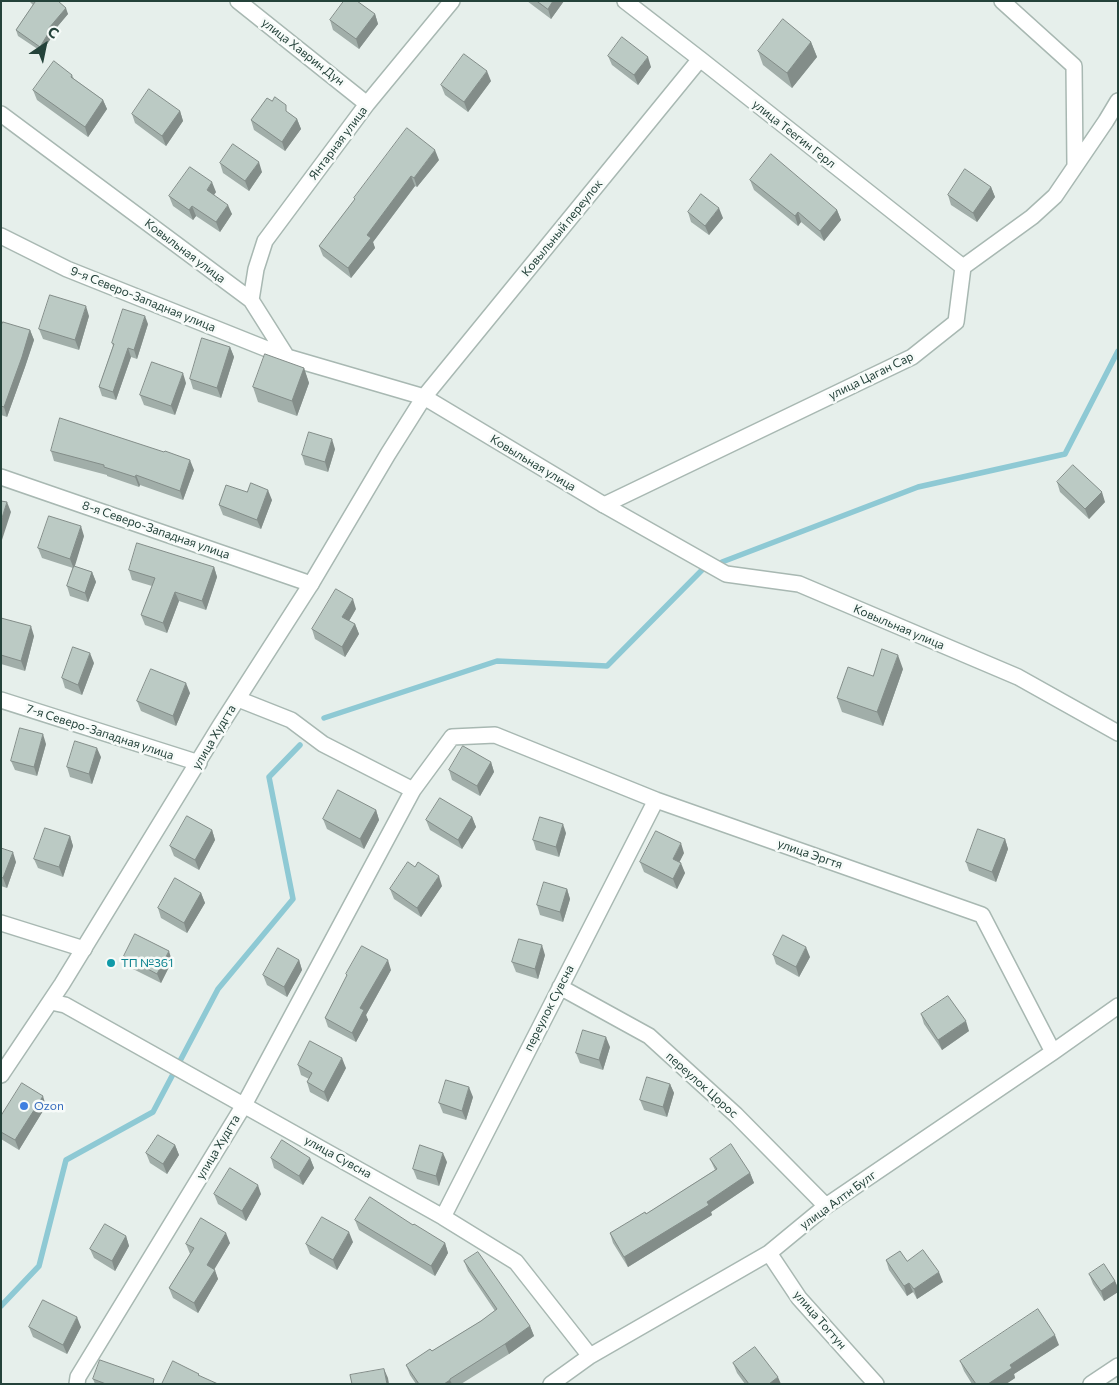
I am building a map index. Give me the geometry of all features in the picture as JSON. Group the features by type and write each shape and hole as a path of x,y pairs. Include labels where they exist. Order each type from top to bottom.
{"street":[{"name":"улица Хаврин Дун","path":"238,1 367,104"},
{"name":"Янтарная улица","path":"251,300 256,269 265,242 367,104 452,1"},
{"name":"улица Теегин Герл","path":"625,1 963,267"},
{"path":"1002,1 1074,66 1075,165"},
{"name":"Ковыльный переулок","path":"424,397 700,59"},
{"path":"963,267 1032,217 1055,196 1118,101"},
{"name":"Ковыльная улица","path":"1,114 251,300 287,357 424,397 604,505 726,574 799,584 1018,677 1118,733"},
{"name":"9-я Северо-Западная улица","path":"1,236 67,269 287,357"},
{"name":"улица Цаган Сар","path":"604,505 912,357 956,322 963,267"},
{"name":"улица Худгта","path":"1,1075 84,950 311,584 424,397"},
{"name":"8-я Северо-Западная улица","path":"1,477 311,584"},
{"path":"238,699 291,720 323,744 413,790"},
{"name":"7-я Северо-Западная улица","path":"1,700 199,764"},
{"name":"улица Худгта","path":"77,1384 78,1377 244,1105 413,790 452,737 495,735"},
{"name":"улица Эргтя","path":"495,735 656,800 982,915 1052,1052"},
{"name":"переулок Сувсна","path":"443,1217 656,800"},
{"path":"1,923 84,950"},
{"name":"переулок Цорос","path":"560,987 648,1036 736,1115 826,1206"},
{"name":"улица Сувсна","path":"51,1002 65,1005 244,1105 443,1217 516,1262 590,1356"},
{"name":"улица Алтн Булг","path":"551,1384 590,1356 769,1253 826,1206 1118,1006"},
{"name":"улица Тогтун","path":"769,1253 799,1298 876,1384"},
{"path":"1092,1384 1118,1366"}],"building":[{"path":"34,1 58,1 66,8 49,28 51,29 40,47 16,30"},
{"path":"344,1 357,1 375,14 356,39 330,20"},
{"path":"537,1 553,1 548,9"},
{"path":"783,19 811,42 787,73 758,51"},
{"path":"622,37 648,57 634,75 608,56"},
{"path":"464,54 487,71 464,102 441,85"},
{"path":"54,61 72,75 71,77 103,100 85,127 33,90"},
{"path":"149,89 180,111 162,136 132,114"},
{"path":"275,97 286,105 286,111 297,119 282,142 251,120 267,98 272,101"},
{"path":"407,128 435,150 414,178 411,176 367,235 371,238 348,268 319,246"},
{"path":"233,144 259,162 245,181 220,163"},
{"path":"771,154 837,210 820,231 798,212 795,216 750,180"},
{"path":"190,167 212,182 207,190 228,205 216,222 192,206 189,210 169,196"},
{"path":"965,169 991,187 973,213 948,195"},
{"path":"701,194 719,208 705,226 688,212"},
{"path":"50,295 86,306 75,340 39,329"},
{"path":"123,309 145,316 134,350 128,348 113,392 99,387 114,344 112,343"},
{"path":"3,322 30,330 4,407 1,406 1,326"},
{"path":"202,338 230,347 217,388 190,379"},
{"path":"265,354 304,368 292,401 253,387"},
{"path":"152,362 183,373 171,406 140,395"},
{"path":"60,418 190,460 180,491 136,475 135,477 104,467 104,465 51,451"},
{"path":"309,432 332,439 325,462 302,455"},
{"path":"1073,465 1102,492 1085,509 1057,482"},
{"path":"251,483 268,490 257,520 219,505 226,485 247,492"},
{"path":"1,501 7,502 1,521"},
{"path":"49,516 81,526 70,559 38,548"},
{"path":"137,543 214,567 202,601 175,592 163,623 141,615 155,578 129,570"},
{"path":"74,566 92,572 85,593 67,586"},
{"path":"336,589 353,599 342,617 355,624 342,647 312,629"},
{"path":"1,618 31,626 21,661 1,655"},
{"path":"73,647 90,653 78,685 62,678"},
{"path":"882,649 898,655 877,712 837,698 848,667 873,676"},
{"path":"151,669 186,683 173,716 137,701"},
{"path":"20,728 43,734 34,767 11,761"},
{"path":"75,741 97,748 89,774 67,767"},
{"path":"463,746 491,762 477,786 449,770"},
{"path":"338,790 376,810 360,839 323,819"},
{"path":"440,798 472,817 458,840 426,820"},
{"path":"187,816 212,830 195,860 170,846"},
{"path":"540,817 563,824 556,847 533,840"},
{"path":"45,828 70,836 59,867 34,859"},
{"path":"978,829 1005,839 992,872 966,862"},
{"path":"656,831 681,843 673,859 681,863 673,879 640,862"},
{"path":"1,848 13,852 3,878 1,877"},
{"path":"408,862 415,867 418,862 439,876 417,908 390,889"},
{"path":"175,878 201,893 184,923 158,908"},
{"path":"544,882 567,889 560,912 537,905"},
{"path":"135,934 169,951 157,974 124,956"},
{"path":"783,935 806,947 796,967 773,955"},
{"path":"519,939 542,945 535,969 512,962"},
{"path":"362,946 388,960 360,1008 364,1010 352,1033 325,1018"},
{"path":"278,948 299,960 284,987 263,975"},
{"path":"948,996 966,1021 938,1040 921,1014"},
{"path":"583,1030 606,1037 599,1060 576,1053"},
{"path":"310,1041 342,1058 324,1092 307,1082 312,1073 298,1065"},
{"path":"647,1077 670,1084 663,1107 640,1100"},
{"path":"446,1080 469,1087 462,1111 439,1103"},
{"path":"22,1083 43,1096 15,1140 1,1132 1,1116"},
{"path":"158,1135 175,1145 163,1164 146,1153"},
{"path":"282,1140 310,1158 299,1176 271,1158"},
{"path":"731,1144 750,1173 707,1202 709,1205 624,1257 610,1233 645,1212 646,1214 717,1169 710,1159"},
{"path":"420,1145 443,1153 436,1176 413,1169"},
{"path":"230,1168 258,1185 242,1211 214,1194"},
{"path":"370,1197 445,1243 431,1266 355,1220"},
{"path":"322,1217 349,1232 333,1260 306,1244"},
{"path":"201,1218 226,1233 207,1265 215,1270 194,1303 169,1288 194,1248 186,1244"},
{"path":"105,1224 126,1236 112,1261 90,1249"},
{"path":"923,1250 939,1272 914,1289 909,1283 904,1286 886,1260 900,1251 907,1261"},
{"path":"478,1252 530,1326 444,1384 419,1384 406,1365 430,1349 432,1351 481,1321 497,1309 464,1261"},
{"path":"1104,1264 1115,1281 1101,1291 1089,1274"},
{"path":"43,1300 77,1317 63,1345 29,1327"},
{"path":"1038,1309 1055,1335 1010,1365 1012,1368 988,1384 976,1384 960,1361"},
{"path":"755,1347 778,1377 769,1384 749,1384 733,1363"},
{"path":"100,1360 154,1379 153,1384 106,1384 93,1379"},
{"path":"173,1361 198,1375 218,1384 162,1384"},
{"path":"384,1369 387,1384 352,1384 350,1375"}],"waterway":[{"path":"722,562 918,487 1065,454 1118,351"},
{"path":"324,718 497,661 607,666 704,568"},
{"path":"1,1306 39,1266 66,1160 153,1112 218,989 293,899 269,777 300,745"}],"place":[{"name":"ТП №361","path":"111,963"},
{"name":"Ozon","path":"24,1106"}]}
